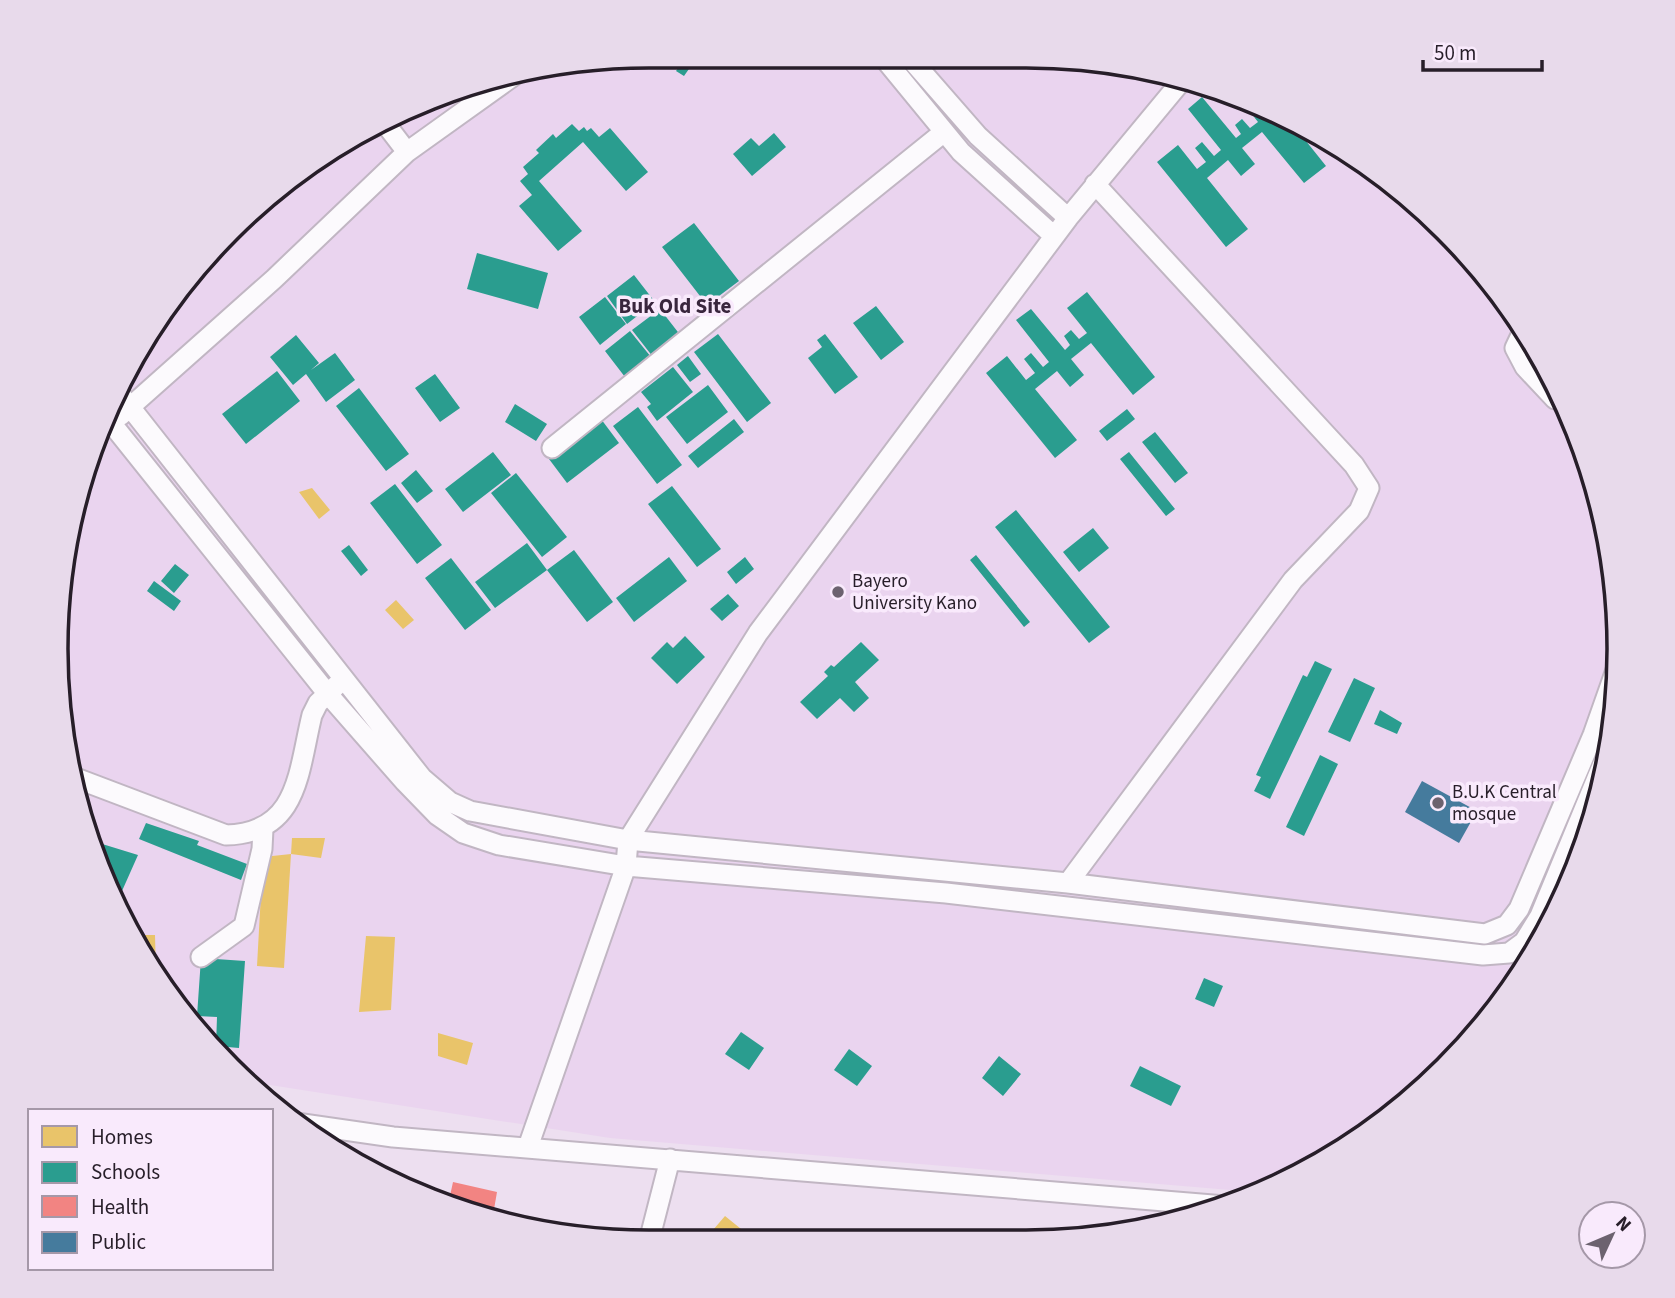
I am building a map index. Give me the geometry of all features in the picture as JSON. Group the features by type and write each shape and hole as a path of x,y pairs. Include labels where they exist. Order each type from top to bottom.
{"street":[{"path":"892,68 961,152 1054,236"},
{"path":"919,68 978,136 1068,218"},
{"path":"528,1147 626,866 628,840 758,633 1054,236 1176,88"},
{"path":"495,89 407,152 124,401 422,778 450,803 499,818 628,840 1068,883 1485,934 1507,925 1519,909 1596,760"},
{"path":"390,129 407,152"},
{"path":"552,448 944,132"},
{"path":"961,152 978,136"},
{"path":"1068,883 1293,580 1359,511 1369,488 1354,465 1095,184"},
{"path":"1518,341 1515,348 1525,368 1543,384"},
{"path":"113,426 327,692 405,782 438,815 463,832 499,845 626,866 946,893 1483,955 1509,953 1524,942 1540,916 1594,771"},
{"path":"84,781 226,835 249,834 263,829 291,802 312,715 327,692 344,680"},
{"path":"201,957 244,926 262,849 263,829"},
{"path":"1162,916 1165,894"},
{"path":"1519,909 1540,916"},
{"path":"1374,919 1374,944"},
{"path":"1524,942 1524,948"},
{"path":"318,1126 393,1137 1197,1204"},
{"path":"652,1230 670,1158"}],"shaded area":[{"name":"Bayero University Kano","path":"1026,68 1064,69 1139,79 1213,99 1283,128 1349,166 1409,212 1437,238 1487,295 1509,326 1547,392 1563,427 1587,499 1596,536 1606,611 1606,687 1602,725 1596,762 1576,836 1563,871 1529,939 1487,1003 1463,1032 1409,1086 1349,1132 1283,1170 1236,1190 610,1138 264,1084 238,1060 188,1003 146,939 112,871 99,836 79,762 69,687 69,611 79,536 99,462 128,392 166,326 212,266 238,238 295,188 326,166 392,128 427,112 499,88 536,79 611,69"}],"building: Homes":[{"path":"312,488 330,510 319,519 299,492"},
{"path":"396,600 414,620 403,629 385,610"},
{"path":"292,838 325,838 321,858 291,854"},
{"path":"291,854 284,968 257,966 263,857"},
{"path":"144,935 155,935 156,955"},
{"path":"366,936 395,937 391,1010 359,1012"},
{"path":"438,1033 473,1043 467,1065 438,1056"},
{"path":"725,1216 742,1230 713,1230"}],"building: Schools":[{"path":"678,68 690,68 684,76 676,71"},
{"path":"1202,97 1236,138 1241,134 1235,125 1242,119 1250,128 1258,122 1251,114 1305,140 1326,166 1304,183 1262,132 1242,148 1255,164 1241,176 1228,160 1207,178 1248,229 1226,247 1157,162 1178,145 1197,169 1206,162 1195,148 1202,142 1214,156 1221,150 1188,109"},
{"path":"572,124 579,131 584,127 587,131 591,128 599,137 610,128 648,172 626,191 583,142 539,181 582,231 558,251 519,206 532,195 520,181 528,174 523,167 539,153 536,150 553,134 556,138"},
{"path":"774,133 786,147 752,176 733,154 751,138 759,146"},
{"path":"694,223 739,281 707,305 662,247"},
{"path":"477,253 548,273 538,309 467,289"},
{"path":"634,275 655,302 627,324 607,296"},
{"path":"1087,292 1155,377 1133,395 1091,343 1071,359 1084,375 1070,387 1057,371 1035,389 1077,440 1055,458 986,373 1007,356 1026,380 1035,373 1024,359 1031,353 1043,367 1049,362 1016,320 1031,309 1065,350 1070,345 1064,336 1071,330 1079,339 1087,333 1067,308"},
{"path":"605,297 626,324 600,345 579,317"},
{"path":"876,306 904,342 881,360 853,323"},
{"path":"660,309 681,336 653,357 632,330"},
{"path":"630,331 651,357 625,377 605,351"},
{"path":"718,334 771,403 747,422 694,352"},
{"path":"825,334 858,377 835,394 808,358 822,347 817,340"},
{"path":"296,335 319,363 311,370 335,353 355,380 326,402 306,374 293,385 270,357"},
{"path":"688,356 701,374 690,382 677,365"},
{"path":"673,367 693,392 657,421 647,407 651,404 641,392"},
{"path":"277,371 300,401 246,444 222,414"},
{"path":"435,374 460,408 440,422 415,388"},
{"path":"708,385 728,412 687,444 666,417"},
{"path":"359,388 409,454 386,471 336,406"},
{"path":"515,404 547,424 536,441 505,422"},
{"path":"638,407 682,465 657,484 613,426"},
{"path":"1127,409 1135,419 1107,441 1099,431"},
{"path":"601,419 619,443 567,483 549,459"},
{"path":"734,419 744,432 698,468 688,456"},
{"path":"1155,432 1188,473 1175,483 1142,442"},
{"path":"493,452 511,475 463,512 445,489"},
{"path":"1129,452 1175,509 1166,516 1120,459"},
{"path":"416,470 433,491 417,503 401,483"},
{"path":"516,473 567,537 542,557 491,493"},
{"path":"395,484 442,545 417,564 370,503"},
{"path":"672,486 721,549 697,567 648,504"},
{"path":"1016,510 1110,627 1089,643 995,527"},
{"path":"1093,528 1109,548 1079,572 1063,552"},
{"path":"527,543 547,570 495,608 475,582"},
{"path":"349,545 368,570 361,576 341,551"},
{"path":"574,550 613,602 587,622 547,570"},
{"path":"976,555 1030,622 1024,627 970,560"},
{"path":"669,557 687,581 634,622 616,598"},
{"path":"745,557 754,569 736,584 727,572"},
{"path":"451,558 491,610 465,630 425,578"},
{"path":"175,564 189,575 174,593 161,581"},
{"path":"154,581 181,601 174,611 147,591"},
{"path":"728,594 739,606 722,621 710,609"},
{"path":"685,636 705,657 677,684 651,658 667,642 673,648"},
{"path":"861,642 879,660 855,682 869,698 854,712 840,698 817,719 800,702 828,676 824,672 831,665 834,667"},
{"path":"1315,661 1332,669 1270,799 1254,791 1261,777 1256,775 1303,675 1307,677"},
{"path":"1354,678 1375,688 1350,742 1328,732"},
{"path":"1380,710 1402,723 1397,734 1374,724"},
{"path":"1320,755 1338,764 1304,836 1286,827"},
{"path":"146,823 199,841 197,845 247,864 241,880 139,839"},
{"path":"102,844 138,855 122,891 112,871"},
{"path":"201,958 245,961 239,1048 226,1047 216,1037 217,1017 197,1014"},
{"path":"1204,978 1223,986 1214,1007 1195,999"},
{"path":"741,1032 764,1048 749,1070 725,1054"},
{"path":"849,1049 872,1066 857,1086 834,1070"},
{"path":"999,1056 1021,1074 1003,1096 982,1078"},
{"path":"1140,1066 1181,1086 1171,1106 1130,1086"}],"building: Health":[{"path":"453,1182 497,1192 494,1209 450,1195"}],"building: Public":[{"path":"1422,781 1477,811 1459,843 1405,812"}],"place":[{"name":"Bayero University Kano","path":"838,592"},
{"name":"B.U.K Central mosque","path":"1438,803"}],"district":[{"name":"Buk Old Site","path":"675,306"}]}
